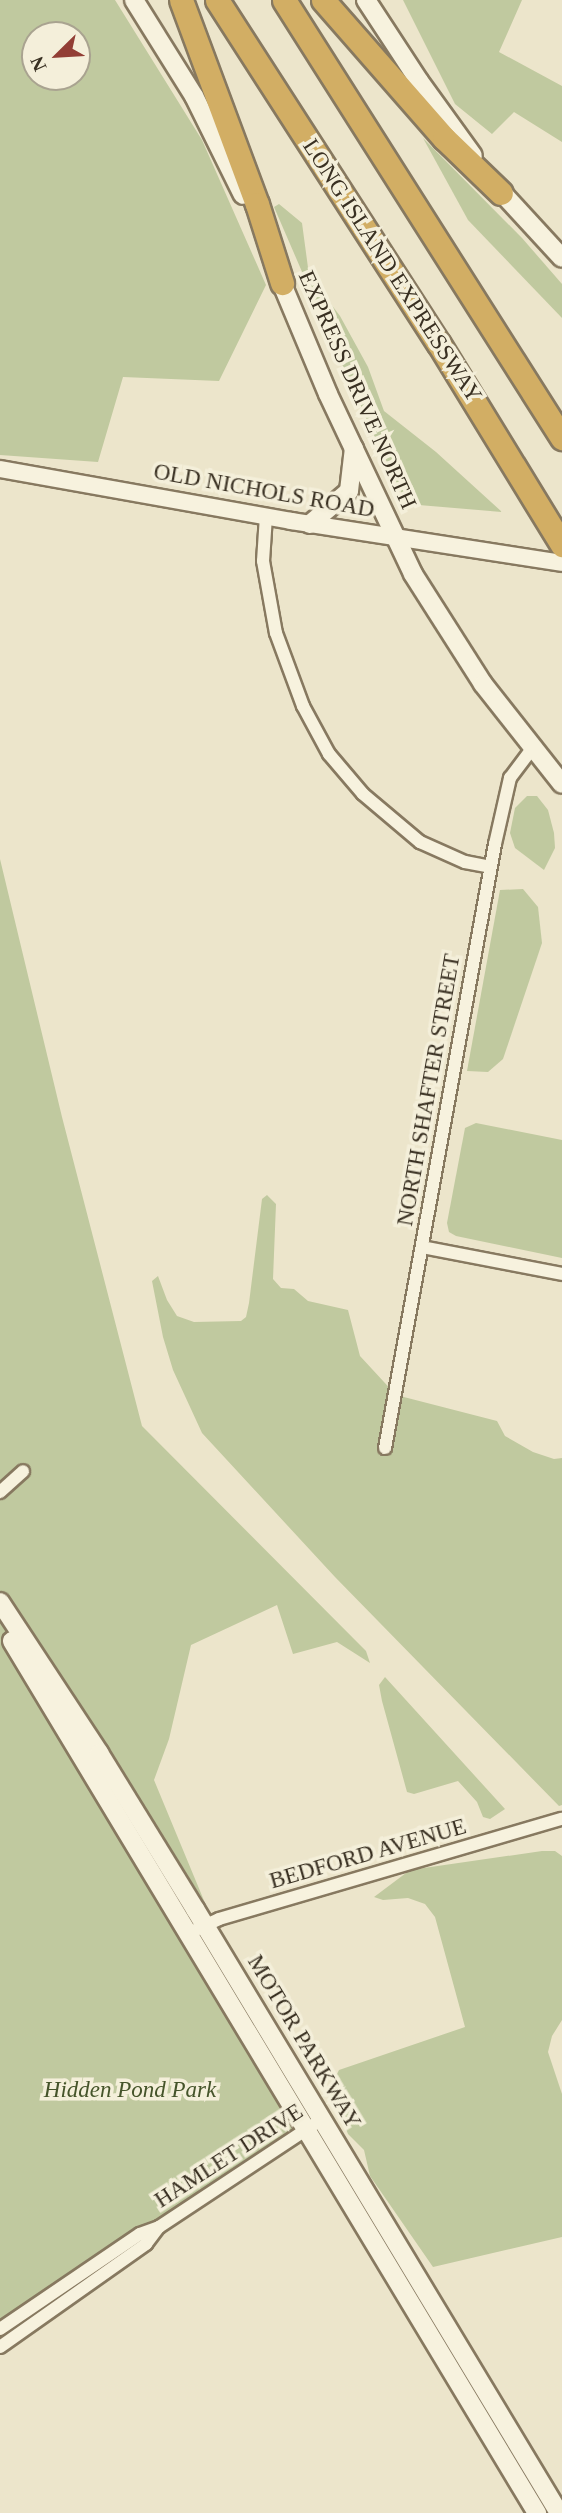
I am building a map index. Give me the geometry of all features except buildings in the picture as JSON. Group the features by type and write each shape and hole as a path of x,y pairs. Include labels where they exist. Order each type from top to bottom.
{"highway":[{"path":"181,0 257,204 282,283"},
{"name":"LONG ISLAND EXPRESSWAY","path":"217,0 432,333 562,545"},
{"path":"284,0 562,438"},
{"path":"323,0 444,138 501,193"}],"main road":[{"name":"EXPRESS DRIVE NORTH","path":"134,0 173,60 215,135 354,449 396,537 444,625 483,684 562,784"},
{"path":"366,0 419,81 501,193 562,258"},
{"path":"310,524 349,491 354,449"},
{"name":"MOTOR PARKWAY","path":"0,1602 99,1753 559,2513"},
{"name":"MOTOR PARKWAY","path":"0,1620 537,2513"}],"street":[{"name":"OLD NICHOLS ROAD","path":"0,469 310,524 562,563"},
{"path":"265,516 263,561 276,633 297,694 329,754 363,794 420,842 465,862 491,867"},
{"name":"NORTH SHAFTER STREET","path":"385,1448 491,867 510,778 533,748"},
{"path":"422,1247 562,1274"},
{"path":"0,1492 23,1471"},
{"name":"BEDFORD AVENUE","path":"187,1934 204,1925 562,1819"},
{"name":"HAMLET DRIVE","path":"0,2329 140,2234 159,2227 322,2119"},
{"name":"HAMLET DRIVE","path":"0,2347 146,2244 159,2227"}],"green space":[{"path":"0,0 115,0 202,140 266,285 219,381 123,377 98,462 0,455"},
{"path":"403,0 522,0 499,52 562,86 562,142 514,112 492,134 455,104"},
{"path":"423,138 522,238 562,284 562,318 468,220"},
{"path":"279,204 302,223 309,275 340,316 368,367 384,411 436,452 502,512 407,504 361,408 274,207"},
{"path":"527,796 537,796 548,810 554,833 555,848 544,870 515,848 510,833 515,808"},
{"path":"0,859 62,1117 142,1426 366,1651 370,1663 337,1642 293,1654 277,1605 191,1645 169,1739 154,1780 205,1903 111,1753 110,1771 0,1602"},
{"path":"523,889 538,907 542,943 503,1059 488,1072 467,1071 500,890"},
{"path":"476,1123 562,1140 562,1258 456,1236 449,1232 447,1223 465,1128"},
{"path":"267,1195 276,1204 273,1279 281,1288 294,1289 308,1301 348,1310 360,1356 396,1395 497,1421 505,1436 533,1452 554,1459 562,1458 562,1805 559,1806 335,1577 202,1433 173,1370 163,1337 152,1281 158,1276 167,1300 177,1316 194,1322 241,1321 246,1317 249,1303 262,1199"},
{"name":"Hidden Pond Park","path":"0,1620 306,2129 0,2329"},
{"path":"385,1677 505,1809 490,1819 483,1817 477,1802 458,1781 414,1794 407,1792 382,1701 379,1685"},
{"path":"555,1851 562,1856 562,2020 552,2036 548,2052 562,2094 562,2237 433,2267 370,2176 364,2150 348,2134 336,2104 335,2078 339,2070 465,2027 435,1917 425,1904 408,1898 383,1900 374,1897 410,1870"}]}
